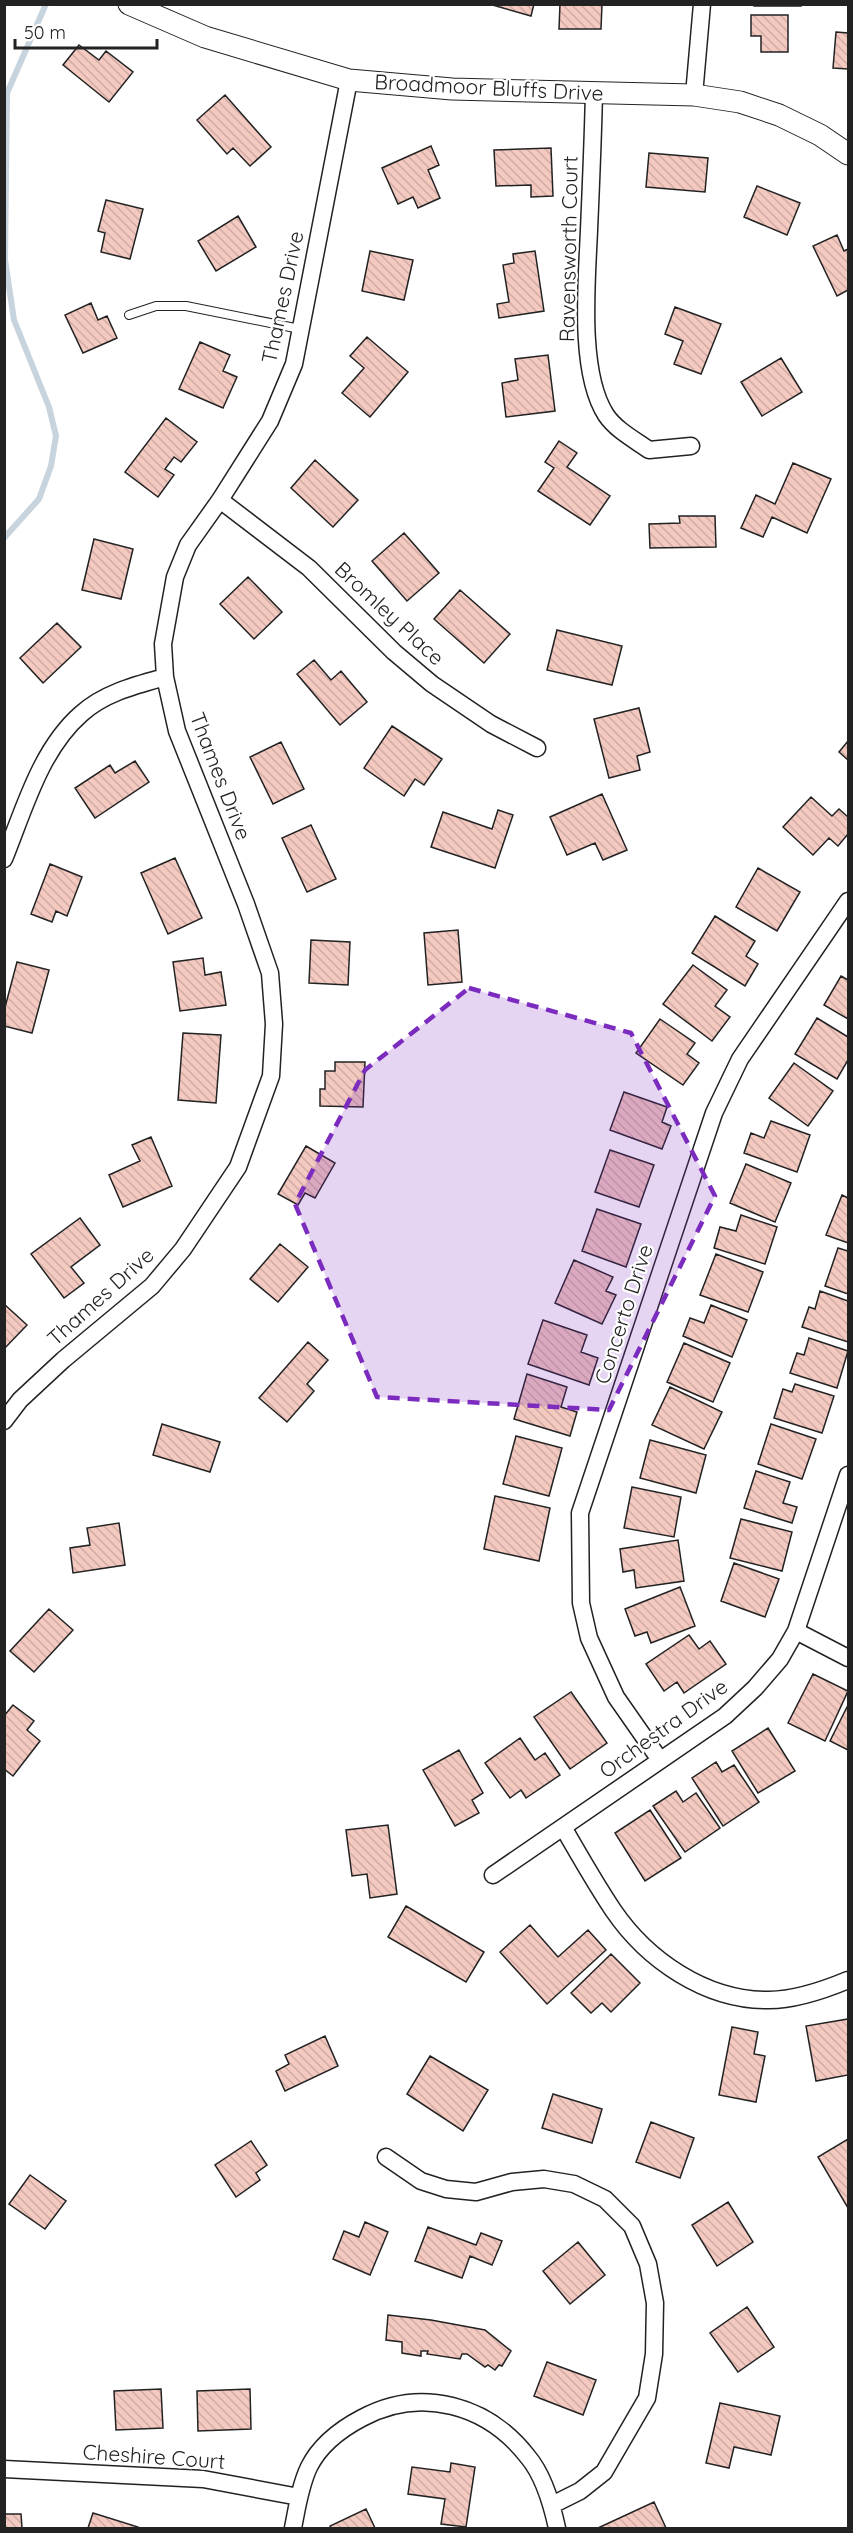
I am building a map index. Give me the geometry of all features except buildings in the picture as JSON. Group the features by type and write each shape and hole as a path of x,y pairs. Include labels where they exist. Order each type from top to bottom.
{"street":[{"name":"Broadmoor Bluffs Drive","path":"129,4 205,37 349,80 452,89 694,95 740,102 779,115 847,149"},
{"path":"694,95 702,4"},
{"name":"Thames Drive","path":"4,1420 20,1400 63,1360 152,1286 183,1249 238,1167 271,1076 274,1024 270,973 246,904 177,731 165,677 163,644 175,577 188,545 220,500 270,421 294,364 349,80"},
{"name":"Ravensworth Court","path":"594,92 586,316 588,356 598,394 606,415 625,433 649,450 691,446"},
{"name":"Bromley Place","path":"220,500 309,568 394,652 432,684 491,724 537,748"},
{"path":"4,859 35,782 53,747 66,728 82,712 126,688 165,677"},
{"name":"Concerto Drive","path":"660,1760 616,1697 589,1638 581,1603 580,1513 714,1113 740,1059 846,910"},
{"name":"Orchestra Drive","path":"493,1875 725,1716 780,1659 796,1631 849,1475"},
{"path":"796,1631 849,1658"},
{"path":"563,1827 614,1911 645,1946 678,1974 723,1994 769,2000 817,1992 849,1980"},
{"path":"386,2157 420,2181 446,2189 476,2192 512,2182 544,2179 574,2184 605,2199 632,2226 648,2264 655,2303 654,2354 647,2398 604,2472 580,2491 552,2505"},
{"path":"293,2529 299,2496 309,2467 326,2443 349,2424 376,2410 407,2402 438,2402 466,2408 510,2437 530,2459 552,2505 557,2529"},
{"name":"Cheshire Court","path":"4,2469 203,2479 299,2496"}],"lane":[{"path":"129,315 156,306 186,306 300,329"}],"highlighted area":[{"path":"469,988 631,1033 715,1196 609,1410 377,1397 295,1204 365,1070"}],"waterway":[{"path":"4,538 39,499 51,466 56,436 49,407 14,320 5,260 7,93 46,4"}]}
